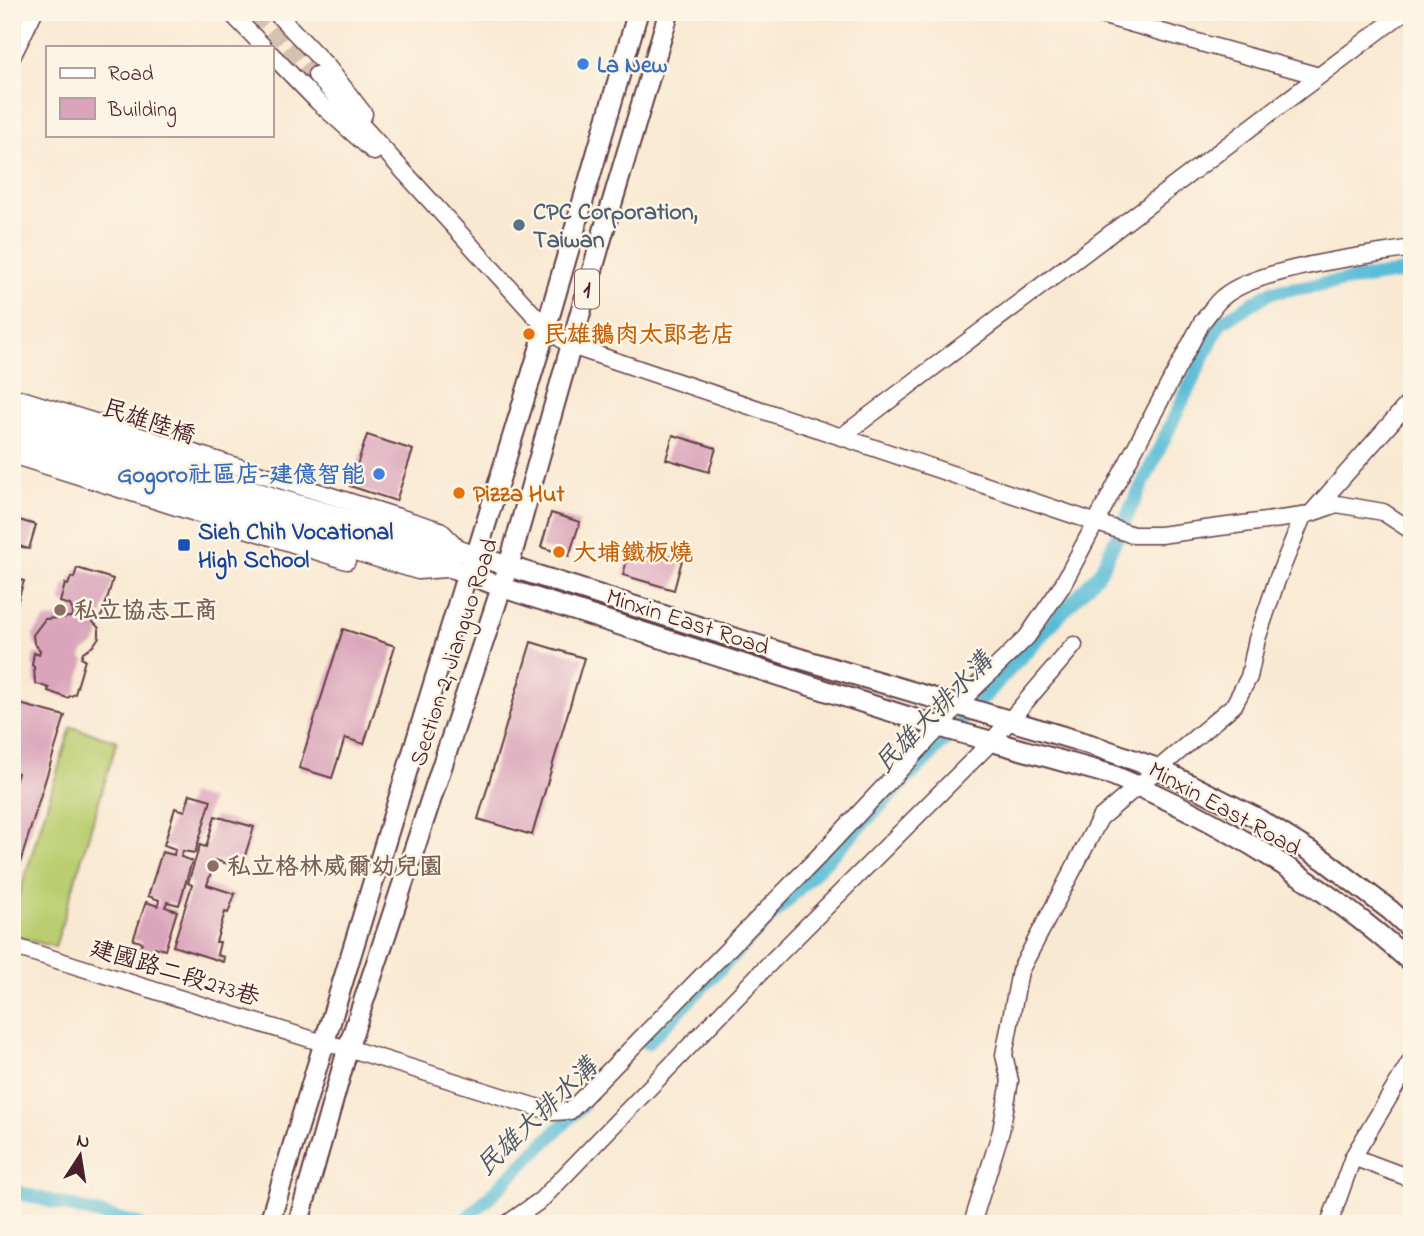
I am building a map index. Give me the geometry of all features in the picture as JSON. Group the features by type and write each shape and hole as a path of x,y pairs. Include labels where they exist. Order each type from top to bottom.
{"main road":[{"name":"Section 2, Jianguo Road","path":"269,1224 465,563 546,328 638,12"},
{"name":"Section 2, Jianguo Road","path":"298,1224 348,1048 508,568 669,12"},
{"path":"12,410 278,499 345,528"},
{"path":"12,428 465,563"},
{"name":"Minxin East Road","path":"465,563 508,568 1089,744 1159,769 1255,817 1325,860 1412,930"},
{"name":"Minxin East Road","path":"465,563 501,587 940,727 1112,775 1216,826 1284,866 1380,934 1412,963"}],"street":[{"path":"12,57 34,12"},
{"path":"230,12 263,46"},
{"path":"275,12 327,66 441,213"},
{"path":"1090,12 1319,76"},
{"path":"841,437 1404,12"},
{"path":"273,56 318,102 441,213"},
{"path":"316,75 546,328 571,346 1133,535 1160,535 1307,514 1337,504 1383,512 1412,531"},
{"name":"建國路二段273巷","path":"12,946 553,1112 570,1111 818,857 940,727 957,705 1027,637 1062,586 1202,322 1223,297 1249,281 1290,270 1412,247"},
{"path":"12,396 440,530 465,563"},
{"path":"972,1224 1003,1118 1010,1081 1004,1055 1020,971 1100,818 1234,705 1249,677 1261,627 1307,514 1412,400"},
{"name":"民雄陸橋","path":"12,402 345,528"},
{"path":"12,439 345,528 432,535 465,563"},
{"path":"12,455 413,580 465,563"},
{"path":"507,1224 541,1200 764,969 992,741 1074,645"},
{"path":"1329,1224 1353,1157 1412,1059"},
{"path":"1353,1157 1412,1179"}],"green space":[{"path":"71,727 117,741 55,947 12,935 12,919"}],"building":[{"path":"367,435 413,450 396,501 350,486"},
{"path":"673,435 716,448 709,472 666,459"},
{"path":"551,513 580,522 569,556 541,547"},
{"path":"12,518 36,525 29,549 12,544"},
{"path":"631,545 682,560 674,590 623,575"},
{"path":"77,568 113,579 103,613 100,618 93,616 92,621 99,628 99,637 93,646 83,652 81,658 85,660 75,694 67,698 35,683 32,665 34,653 39,655 40,650 34,643 33,635 45,619 71,617 73,611 70,605 60,602 65,584 68,585 71,577 74,578"},
{"path":"12,578 24,581 13,616 12,616"},
{"path":"343,629 395,646 364,744 345,738 332,778 299,768"},
{"path":"531,642 584,658 532,835 478,819"},
{"path":"12,702 65,716 13,886 12,793 18,773 12,771"},
{"path":"190,794 211,800 195,853 183,851 181,857 192,861 179,905 167,902 165,907 177,911 165,950 155,947 154,953 140,948 142,942 133,940 146,902 158,906 159,900 148,896 162,852 174,855 175,849 164,845 175,808 185,811"},
{"path":"215,816 254,827 241,868 215,860 207,885 235,894 228,913 225,912 216,942 220,942 217,955 224,957 223,962 173,946 192,885 188,883 200,845 206,847"}],"waterway":[{"name":"民雄大排水溝","path":"647,1043 933,752 1100,572 1220,323 1271,292 1412,271"},
{"name":"民雄大排水溝","path":"461,1224 582,1106"},
{"name":"民雄大排水溝","path":"12,1191 138,1224"}],"tunnel":[{"path":"255,12 316,75"}],"place":[{"name":"La New","path":"583,64"},
{"name":"CPC Corporation, Taiwan","path":"519,225"},
{"name":"民雄鵝肉太郎老店","path":"529,334"},
{"name":"Gogoro社區店-建億智能","path":"379,474"},
{"name":"Pizza Hut","path":"459,493"},
{"name":"Sieh Chih Vocational High School","path":"184,545"},
{"name":"大埔鐵板燒","path":"559,552"},
{"name":"私立協志工商","path":"60,610"},
{"name":"私立格林威爾幼兒園","path":"213,866"}]}
